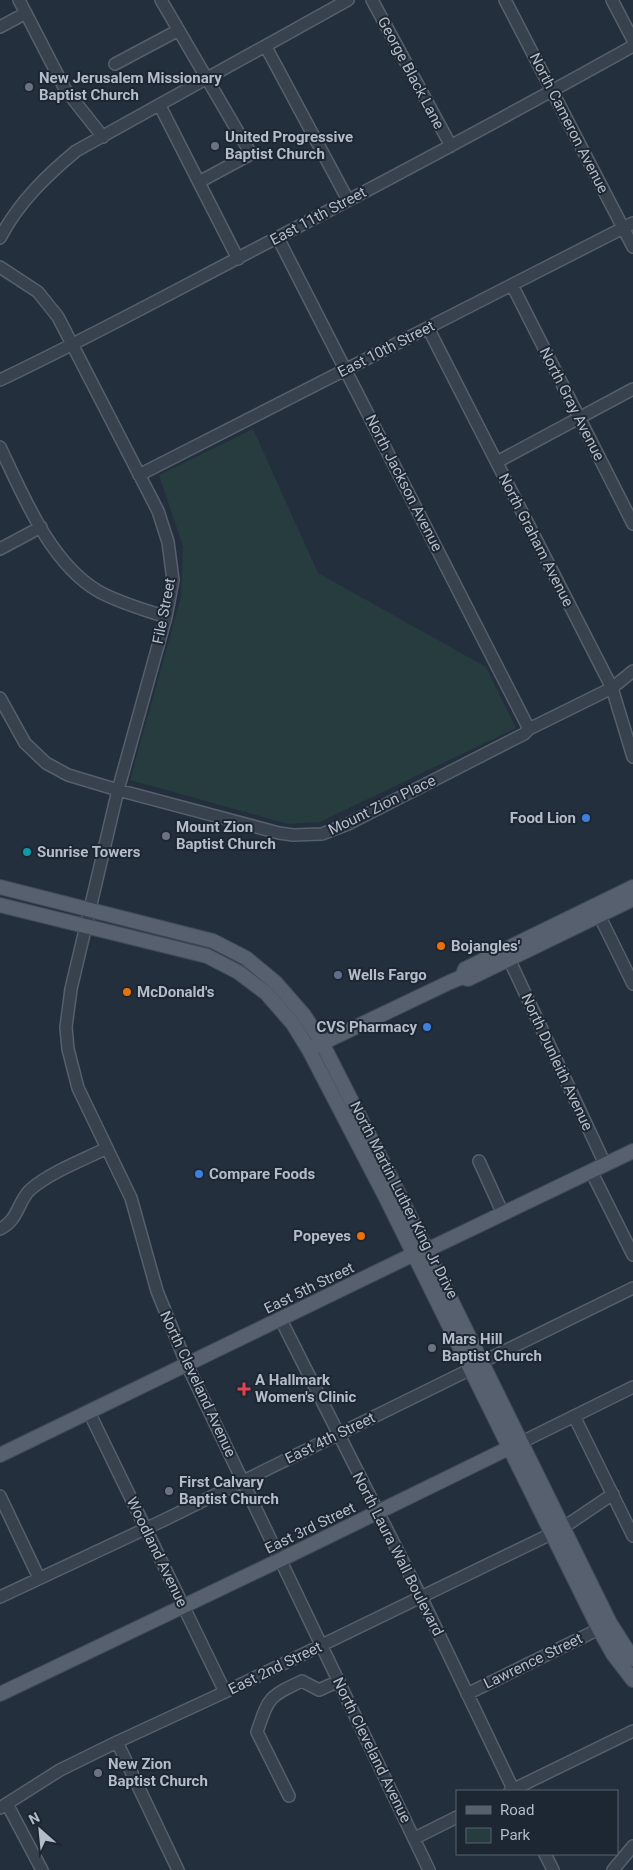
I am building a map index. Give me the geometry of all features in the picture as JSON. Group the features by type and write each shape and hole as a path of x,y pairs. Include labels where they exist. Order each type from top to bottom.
{"main road":[{"path":"462,977 465,969 633,887"},
{"name":"North Martin Luther King Jr Drive","path":"0,888 213,940 246,958 276,982 304,1015 322,1043 420,1252 558,1530 610,1623 633,1659"},
{"path":"309,1050 462,977 468,979 633,899"},
{"name":"North Martin Luther King Jr Drive","path":"0,905 207,956 238,972 266,993 293,1024 309,1050 420,1252"},
{"name":"East 5th Street","path":"0,1455 633,1151"},
{"name":"East 3rd Street","path":"0,1694 516,1445"},
{"name":"North Martin Luther King Jr Drive","path":"558,1530 599,1629 613,1654 633,1680"}],"street":[{"path":"19,0 66,89 103,137"},
{"path":"161,0 250,154 199,182"},
{"path":"0,238 22,204 52,172 76,151 266,48 334,4 348,0"},
{"name":"George Black Lane","path":"372,0 451,146"},
{"name":"North Cameron Avenue","path":"505,0 552,91 628,226 633,247"},
{"path":"612,0 633,40"},
{"path":"0,27 26,14"},
{"path":"115,64 178,31"},
{"name":"East 11th Street","path":"0,380 278,238 633,46"},
{"path":"266,48 348,200"},
{"path":"160,106 238,258"},
{"name":"East 10th Street","path":"139,475 628,226"},
{"name":"North Jackson Avenue","path":"278,238 529,729"},
{"name":"File Street","path":"0,267 38,292 58,317 158,511 168,542 173,580 166,617 118,790 89,909"},
{"name":"North Gray Avenue","path":"512,285 633,524"},
{"name":"North Graham Avenue","path":"428,328 612,688 633,757"},
{"path":"497,462 633,389"},
{"path":"0,447 41,527 58,554 85,582 109,597 166,617"},
{"path":"0,549 41,527"},
{"name":"Mount Zion Place","path":"0,698 26,743 46,763 68,775 279,833 293,835 322,834 357,820 516,738 529,729 612,688 633,671"},
{"name":"North Cleveland Avenue","path":"89,909 70,992 66,1027 68,1050 78,1088 131,1198 156,1291 187,1365 428,1870"},
{"path":"599,915 633,984"},
{"name":"North Dunleith Avenue","path":"509,959 605,1164"},
{"path":"0,1229 6,1226 17,1213 29,1191 46,1179 107,1148"},
{"path":"479,1161 503,1214"},
{"path":"592,1171 633,1255"},
{"name":"East 4th Street","path":"0,1597 243,1481 633,1288"},
{"name":"North Laura Wall Boulevard","path":"281,1320 421,1597 512,1790"},
{"name":"East 3rd Street","path":"516,1445 633,1387"},
{"name":"Woodland Avenue","path":"89,1412 225,1692"},
{"path":"574,1416 633,1536"},
{"name":"East 2nd Street","path":"4,1806 60,1770 116,1742 225,1692 558,1530 613,1494"},
{"path":"0,1496 39,1578"},
{"name":"Lawrence Street","path":"467,1694 599,1629"},
{"path":"289,1796 257,1732 266,1706 274,1694 302,1681 319,1690 339,1681"},
{"path":"514,1790 633,1731"},
{"path":"116,1742 178,1870"},
{"path":"4,1806 42,1870"},
{"path":"414,1838 456,1817"},
{"path":"613,1870 633,1846"},
{"path":"546,1855 553,1870"}],"green space":[{"path":"253,429 318,573 486,667 516,728 320,822 288,824 130,780 181,597 183,546 159,475"}],"place":[{"name":"New Jerusalem Missionary Baptist Church","path":"29,87"},
{"name":"United Progressive Baptist Church","path":"215,146"},
{"name":"Food Lion","path":"586,818"},
{"name":"Mount Zion Baptist Church","path":"166,836"},
{"name":"Sunrise Towers","path":"27,852"},
{"name":"Bojangles'","path":"441,946"},
{"name":"Wells Fargo","path":"338,975"},
{"name":"McDonald's","path":"127,992"},
{"name":"CVS Pharmacy","path":"427,1027"},
{"name":"Compare Foods","path":"199,1174"},
{"name":"Popeyes","path":"361,1236"},
{"name":"Mars Hill Baptist Church","path":"432,1348"},
{"name":"A Hallmark Women's Clinic","path":"244,1389"},
{"name":"First Calvary Baptist Church","path":"169,1491"},
{"name":"New Zion Baptist Church","path":"98,1773"}]}
